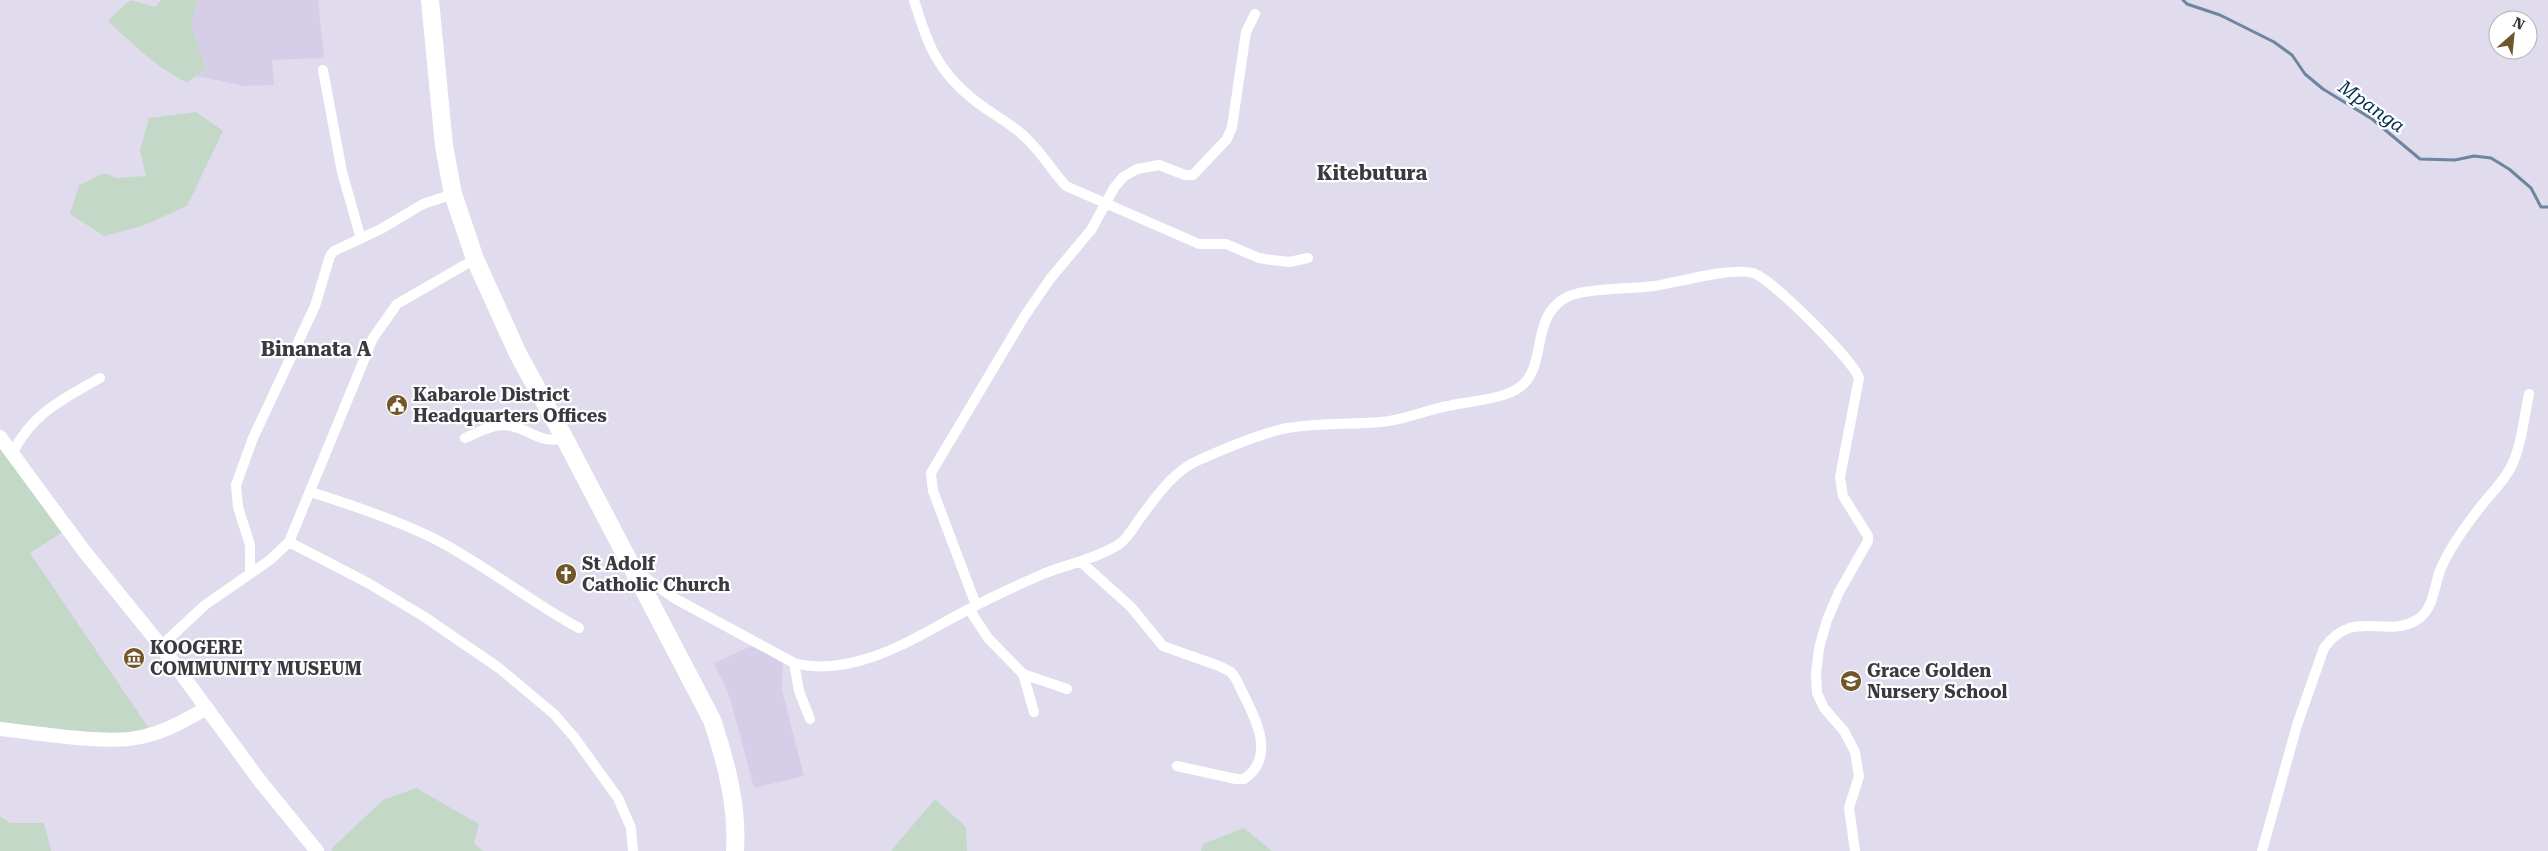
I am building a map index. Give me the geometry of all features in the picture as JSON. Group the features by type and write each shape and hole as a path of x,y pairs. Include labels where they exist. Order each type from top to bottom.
{"highway":[{"path":"430,0 433,53 444,146 452,194 475,259 518,354 712,720 724,757 732,792 735,851"}],"street":[{"path":"914,0 930,50 950,79 974,101 1025,136 1039,150 1056,176 1066,186 1199,244 1226,244 1259,258 1272,260 1289,262 1308,258"},
{"path":"1068,689 1023,674 988,638 972,607 933,491 931,473 1024,317 1050,279 1090,230 1103,203 1123,177 1137,169 1159,164 1185,176 1193,175 1227,139 1232,127 1246,32 1255,14"},
{"path":"323,70 342,172 361,239"},
{"path":"250,574 250,545 238,506 236,485 253,438 315,306 330,256 336,250 361,239 423,204 452,194"},
{"path":"161,646 205,605 250,574 289,542 311,492 352,385 373,338 388,315 408,296 475,259"},
{"path":"634,570 674,598 794,662 814,665 841,664 875,656 904,644 972,607 1043,574 1081,562 1120,544 1152,501 1182,469 1231,446 1292,428 1323,423 1388,422 1449,405 1484,400 1521,388 1536,366 1539,343 1550,312 1567,297 1580,293 1651,286 1738,272 1757,274 1766,280 1851,363 1859,378 1840,477 1843,496 1865,531 1868,541 1839,592 1827,620 1819,648 1816,674 1817,693 1824,708 1844,731 1855,752 1860,776 1850,808 1855,851"},
{"path":"12,454 23,432 38,418 62,400 100,378"},
{"path":"2262,851 2297,725 2324,648 2332,638 2356,626 2396,626 2413,622 2428,609 2441,568 2452,547 2512,464 2529,394"},
{"path":"465,438 500,425 518,428 550,441 564,438"},
{"path":"0,436 84,551 161,646 260,781 318,851"},
{"path":"311,492 343,502 433,538 579,628"},
{"path":"289,542 368,583 439,626 500,668 554,714 574,736 618,798 631,828 633,851"},
{"path":"1081,562 1131,607 1163,646 1219,666 1231,672 1236,679 1261,739 1261,758 1255,770 1244,779 1177,766"},
{"path":"794,662 800,691 810,719"},
{"path":"1023,674 1034,712"},
{"path":"0,730 115,739 139,738 176,726 207,708"}],"shaded area":[{"path":"198,0 318,0 324,58 272,60 274,85 244,86 197,76 206,70 191,23"},
{"path":"756,644 783,658 782,689 804,776 754,788 730,698 714,663"}],"green space":[{"path":"130,0 155,7 161,0 198,0 191,23 206,70 187,82 155,63 108,21"},
{"path":"196,112 223,131 187,206 142,226 104,236 70,214 79,185 105,173 116,178 146,176 140,150 149,118"},
{"path":"0,444 64,531 30,553 150,730 137,737 0,725"},
{"path":"416,788 479,824 474,843 483,851 333,851 331,849 383,800"},
{"path":"935,799 966,827 967,851 891,851"},
{"path":"0,816 10,823 44,823 51,851 0,851"},
{"path":"1244,828 1272,851 1201,851 1203,844"}],"waterway":[{"name":"Mpanga","path":"2183,0 2187,4 2220,15 2274,42 2292,55 2305,74 2323,89 2372,119 2420,159 2455,160 2474,156 2491,158 2509,169 2531,188 2541,207 2548,207"}],"place":[{"name":"Kabarole District Headquarters Offices","path":"397,405"},
{"name":"St Adolf Catholic Church","path":"566,574"},
{"name":"KOOGERE COMMUNITY MUSEUM","path":"134,658"},
{"name":"Grace Golden Nursery School","path":"1851,681"}],"district":[{"name":"Kitebutura","path":"1372,173"},
{"name":"Binanata A","path":"316,349"}]}
